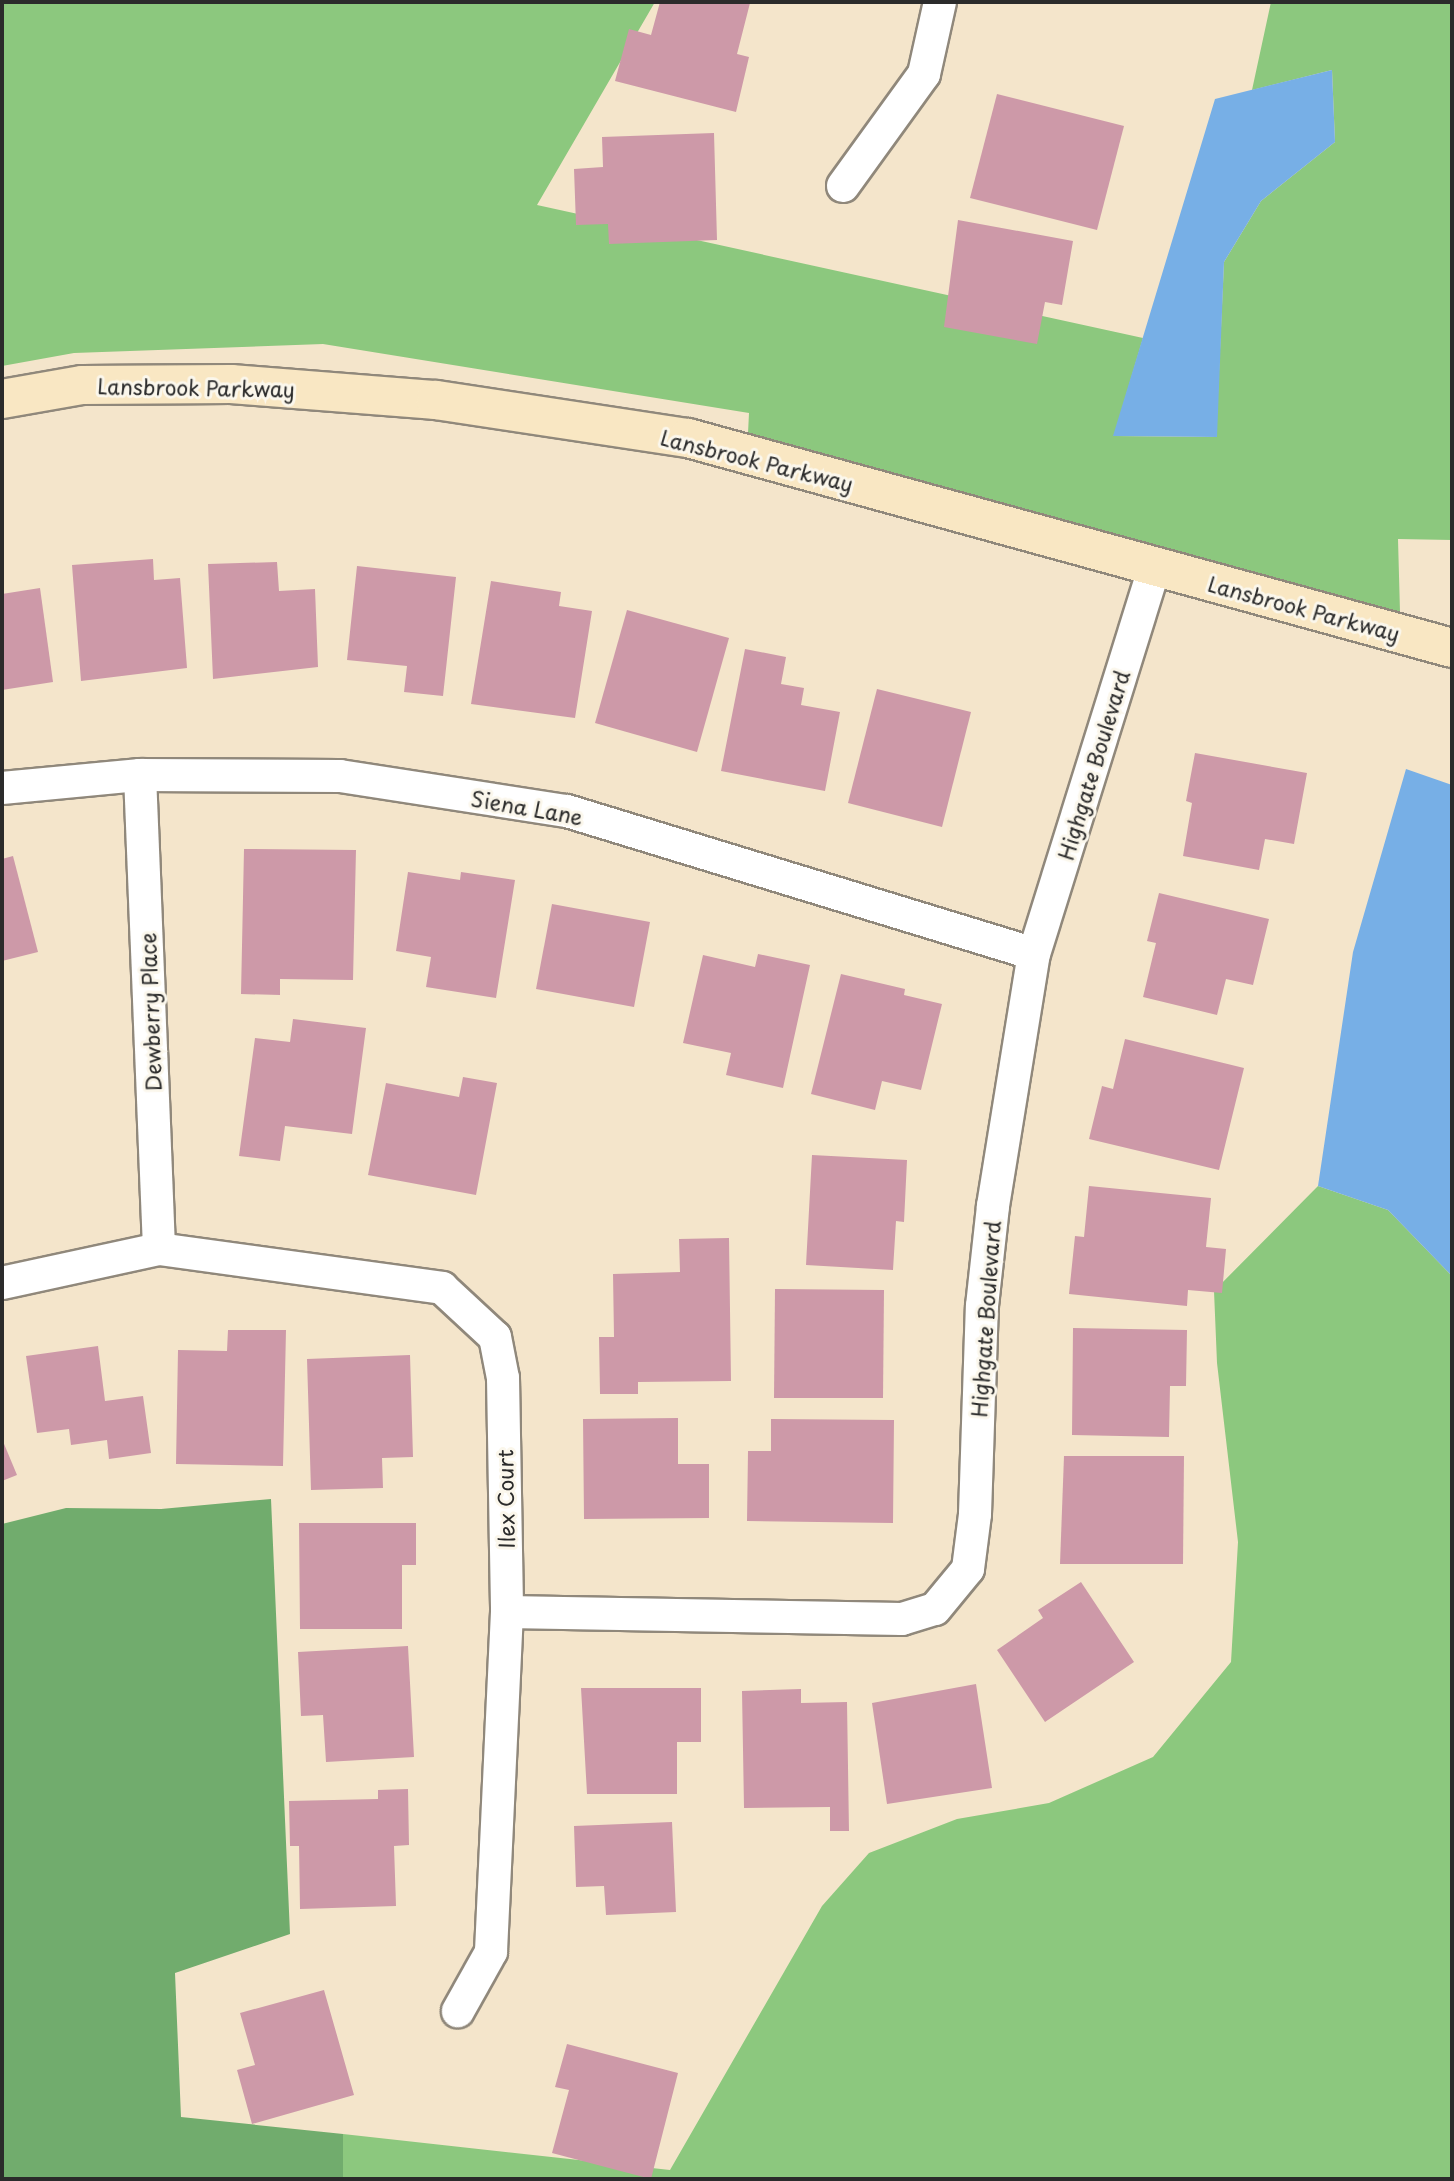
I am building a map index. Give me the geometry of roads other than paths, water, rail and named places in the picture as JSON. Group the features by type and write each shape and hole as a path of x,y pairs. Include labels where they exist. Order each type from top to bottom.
{"street":[{"path":"843,186 924,74 940,2"},
{"name":"Lansbrook Parkway","path":"2,399 82,385 231,384 436,400 688,438 1452,648"},
{"name":"Highgate Boulevard","path":"508,1612 902,1619 936,1608 968,1569 975,1514 982,1306 993,1206 1034,954 1154,568"},
{"name":"Siena Lane","path":"2,788 140,775 340,776 567,811 1034,954"},
{"name":"Dewberry Place","path":"140,775 159,1249"},
{"name":"Ilex Court","path":"2,1283 159,1249 442,1287 495,1337 503,1378 508,1612 491,1952 458,2011"}],"water":[{"path":"1332,70 1335,142 1261,201 1224,262 1217,437 1113,436 1215,99"},
{"path":"1406,769 1452,785 1452,1276 1388,1210 1318,1186 1353,952"}]}
